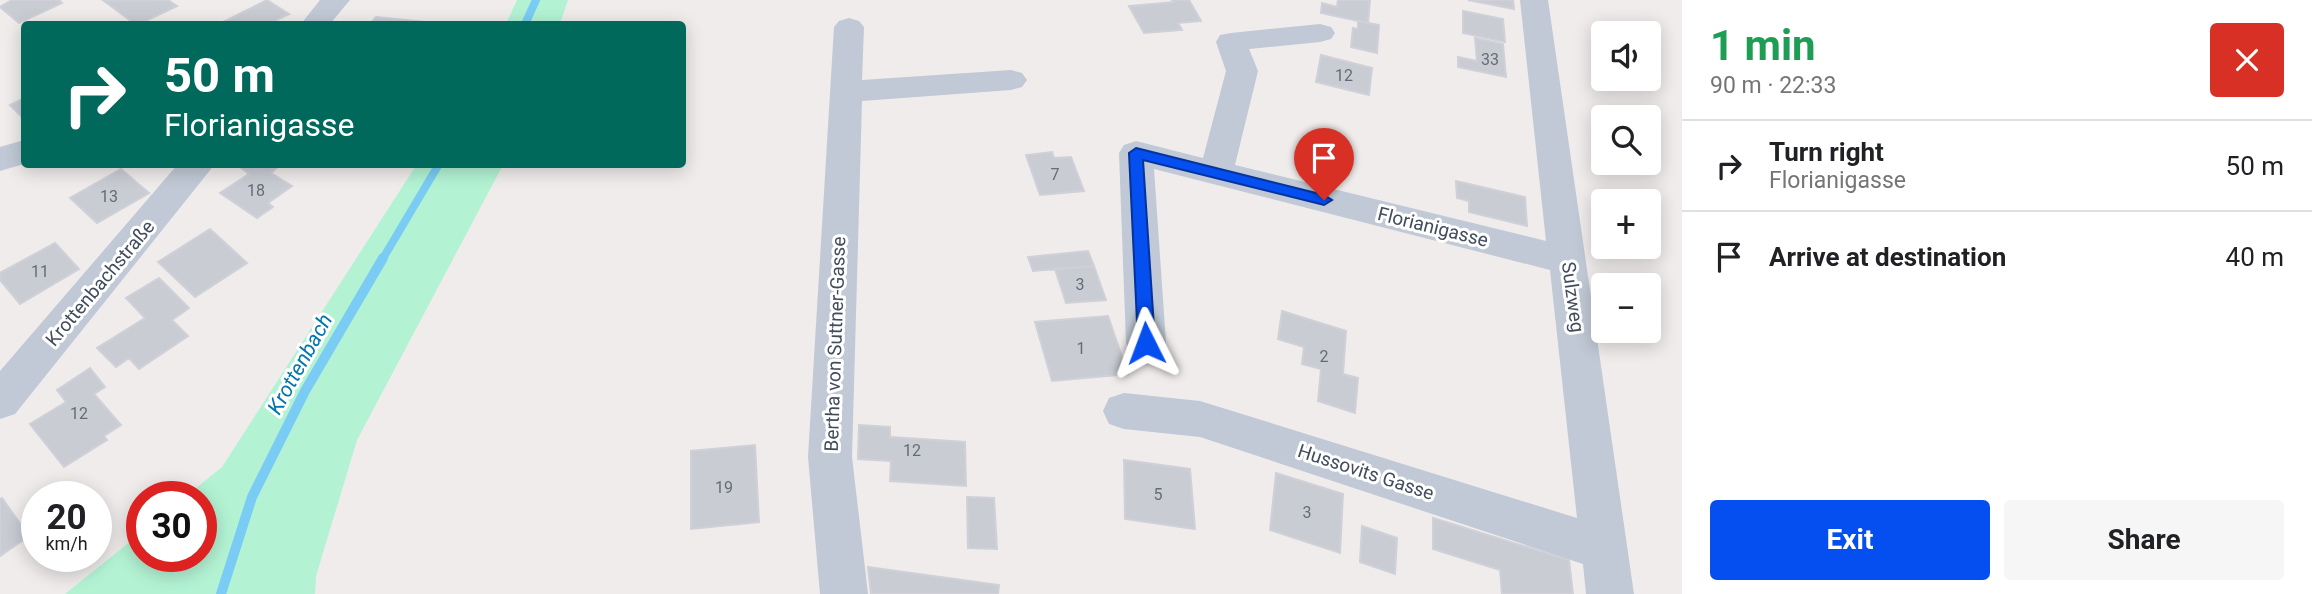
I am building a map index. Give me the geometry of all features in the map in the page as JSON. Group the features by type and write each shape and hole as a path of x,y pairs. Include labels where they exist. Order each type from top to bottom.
{"street":[{"path":"318,21 336,0"},
{"name":"Sulzweg","path":"1534,0 1611,594"},
{"name":"Bertha von Suttner-Gasse","path":"844,594 830,457 849,27"},
{"path":"1216,173 1242,71 1231,42 1320,33"},
{"path":"846,92 1011,80"},
{"path":"0,159 21,153"},
{"name":"Florianigasse","path":"1146,343 1136,153 1568,260"},
{"name":"Krottenbachstraße","path":"0,401 195,168"},
{"name":"Hussovits Gasse","path":"1124,411 1200,419 1605,549"}],"green space":[{"path":"517,0 568,0 561,21 507,21"},
{"path":"414,168 501,168 357,440 316,576 315,594 65,594 92,572 112,572 112,556 126,545 126,572 217,572 217,481 205,481 222,467"}],"building":[{"path":"12,0 59,0 62,3 19,23 0,7"},
{"path":"168,0 177,6 145,21 131,21 104,1"},
{"path":"267,0 289,14 274,21 225,21"},
{"path":"1172,0 1189,0 1201,21 1178,23 1182,30 1144,33 1129,6 1174,2"},
{"path":"1338,0 1370,0 1368,23 1321,13 1322,3 1337,7"},
{"path":"1468,0 1513,0 1514,9"},
{"path":"1463,11 1503,19 1505,42 1463,33"},
{"path":"376,17 416,21 373,21"},
{"path":"1358,21 1379,25 1377,53 1351,47 1353,28 1358,29"},
{"path":"1475,38 1503,44 1506,77 1458,67 1458,57 1477,61"},
{"path":"1321,55 1372,68 1369,95 1316,82"},
{"path":"21,100 21,116 10,105"},
{"path":"1052,152 1054,158 1071,157 1084,191 1040,195 1026,155"},
{"path":"241,168 277,168 271,173 292,186 268,203 273,207 257,218 220,193 249,174"},
{"path":"121,169 149,193 97,223 70,198"},
{"path":"1456,181 1525,197 1527,226 1469,212 1469,201 1457,198"},
{"path":"210,229 247,263 195,297 158,262"},
{"path":"55,243 79,269 20,304 0,280 0,273"},
{"path":"1088,251 1094,266 1033,271 1028,257"},
{"path":"1094,266 1106,300 1066,303 1055,269"},
{"path":"159,278 189,308 172,320 188,336 139,369 129,358 116,367 97,348 145,318 126,298"},
{"path":"1282,311 1346,331 1343,374 1358,378 1355,413 1318,401 1321,369 1302,364 1304,347 1278,339"},
{"path":"1108,316 1128,374 1052,381 1035,322"},
{"path":"90,368 105,387 94,394 121,425 104,436 107,440 64,467 30,424 66,402 57,390"},
{"path":"859,425 890,427 890,437 965,442 966,486 890,481 891,461 858,459"},
{"path":"755,445 759,522 691,529 691,451"},
{"path":"1124,460 1190,469 1195,529 1125,519"},
{"path":"1276,473 1343,494 1340,553 1270,530"},
{"path":"967,497 994,498 997,549 968,548"},
{"path":"2,498 21,525 21,542 0,556"},
{"path":"1433,518 1569,560 1573,594 1502,594 1500,570 1433,549"},
{"path":"1362,526 1397,538 1395,574 1360,562"},
{"path":"868,567 999,585 998,594 871,594"}],"waterway":[{"name":"Krottenbach","path":"526,21 536,0"},
{"name":"Krottenbach","path":"382,260 437,168"},
{"name":"Krottenbach","path":"221,594 252,497 305,391 383,258"}],"route":[{"path":"1146,343 1136,153 1324,200"}]}
